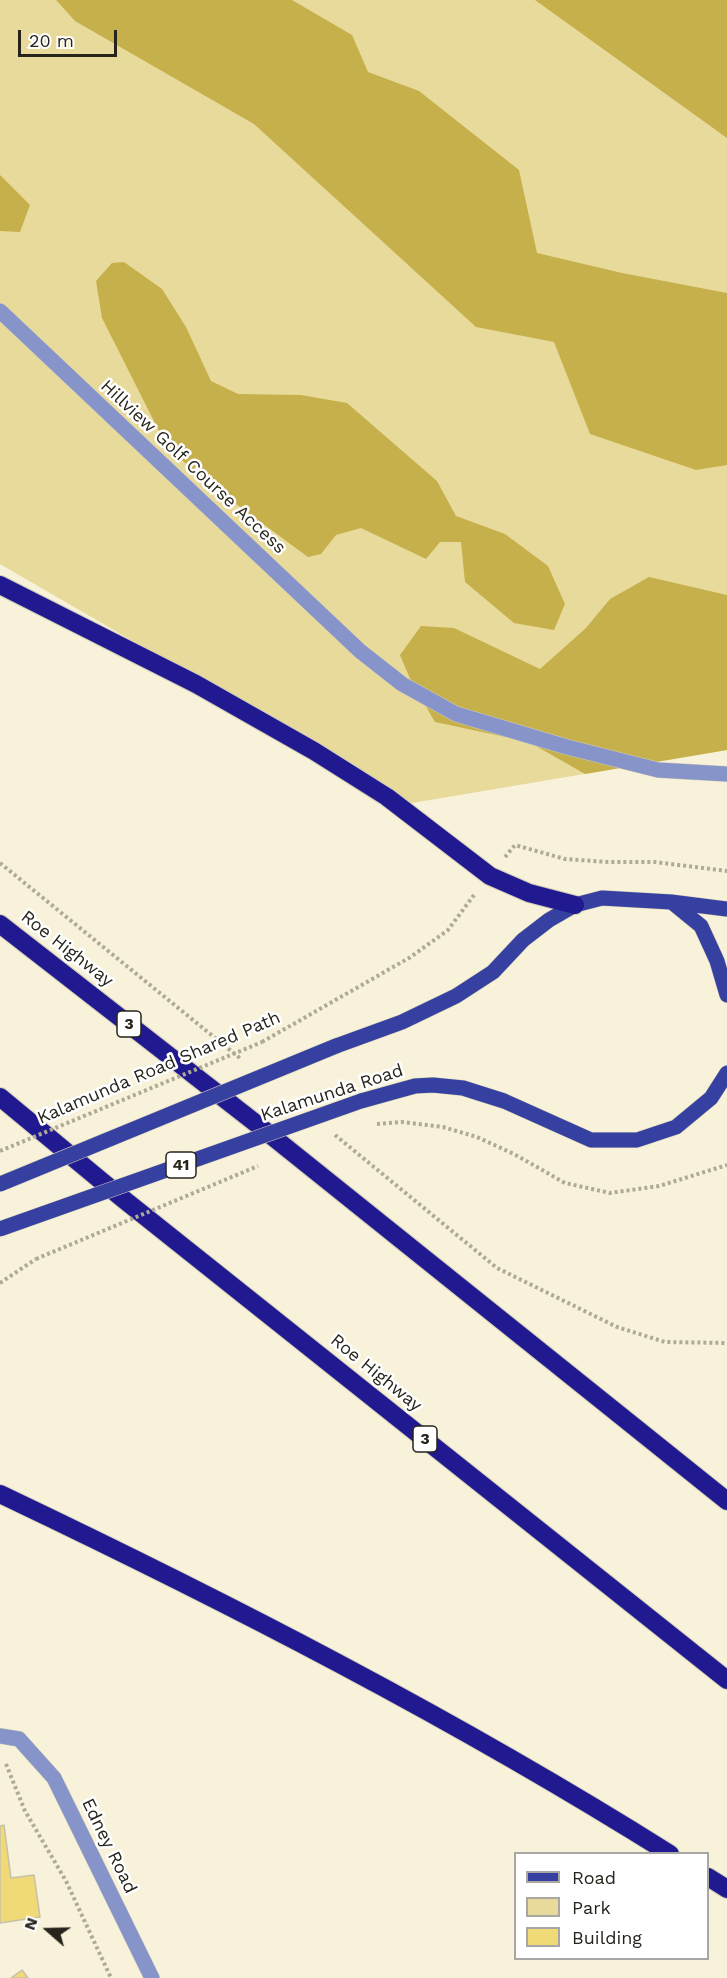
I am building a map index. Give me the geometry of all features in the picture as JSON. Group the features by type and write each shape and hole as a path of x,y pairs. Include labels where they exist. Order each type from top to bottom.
{"highway":[{"path":"0,585 196,684 314,751 387,797 490,876 529,893 575,905"},
{"name":"Roe Highway","path":"0,924 258,1125 727,1502"},
{"name":"Roe Highway","path":"0,1097 122,1198 727,1680"},
{"path":"0,1494 308,1647 578,1796 667,1852"},
{"path":"709,1878 727,1889"}],"main road":[{"name":"Kalamunda Road","path":"0,1184 336,1046 402,1022 456,996 492,972 523,940 549,920 575,905 602,898 671,902 727,909"},
{"path":"671,902 701,926 717,961 727,995"},
{"name":"Kalamunda Road","path":"0,1229 361,1101 415,1086 453,1087 504,1101 591,1140 637,1140 676,1127 711,1098 727,1073"}],"street":[{"name":"Hillview Golf Course Access","path":"0,311 360,651 402,684 456,714 567,747 658,770 727,774"},
{"name":"Edney Road","path":"0,1736 19,1739 54,1778 152,1978"}],"path":[{"name":"Kalamunda Road Shared Path","path":"0,1150 262,1042 409,958 448,930 515,844 565,859 655,862 727,870"},
{"path":"368,1125 402,1122 443,1127 477,1137 514,1154 565,1183 610,1193 659,1186 727,1165"},
{"path":"334,1134 345,1130"},
{"path":"0,1283 36,1258 268,1162"},
{"path":"497,1268 617,1327 664,1342 727,1343"},
{"path":"4,1759 25,1811 66,1881 111,1978"}],"green space":[{"path":"0,0 727,0 727,750 412,803 0,564"}],"shaded area":[{"path":"56,0 292,0 352,35 368,72 419,91 519,170 537,253 622,273 727,293 727,465 696,470 590,434 554,342 476,327 254,124 75,21"},
{"path":"535,0 727,0 727,138"},
{"path":"0,175 30,205 20,232 0,231"},
{"path":"124,262 162,289 186,327 211,381 238,394 301,395 347,403 437,481 456,516 505,534 548,566 565,604 554,630 514,623 465,582 461,542 440,542 426,559 361,528 336,535 321,554 308,557 232,501 168,449 102,318 96,281 112,263"},
{"path":"649,577 727,595 727,750 585,774 529,742 435,722 411,681 400,655 421,626 454,628 540,669 586,628 610,599"}],"building":[{"path":"4,1825 11,1878 34,1875 40,1917 0,1923 0,1826"},
{"path":"22,1970 28,1978 11,1978"}]}
